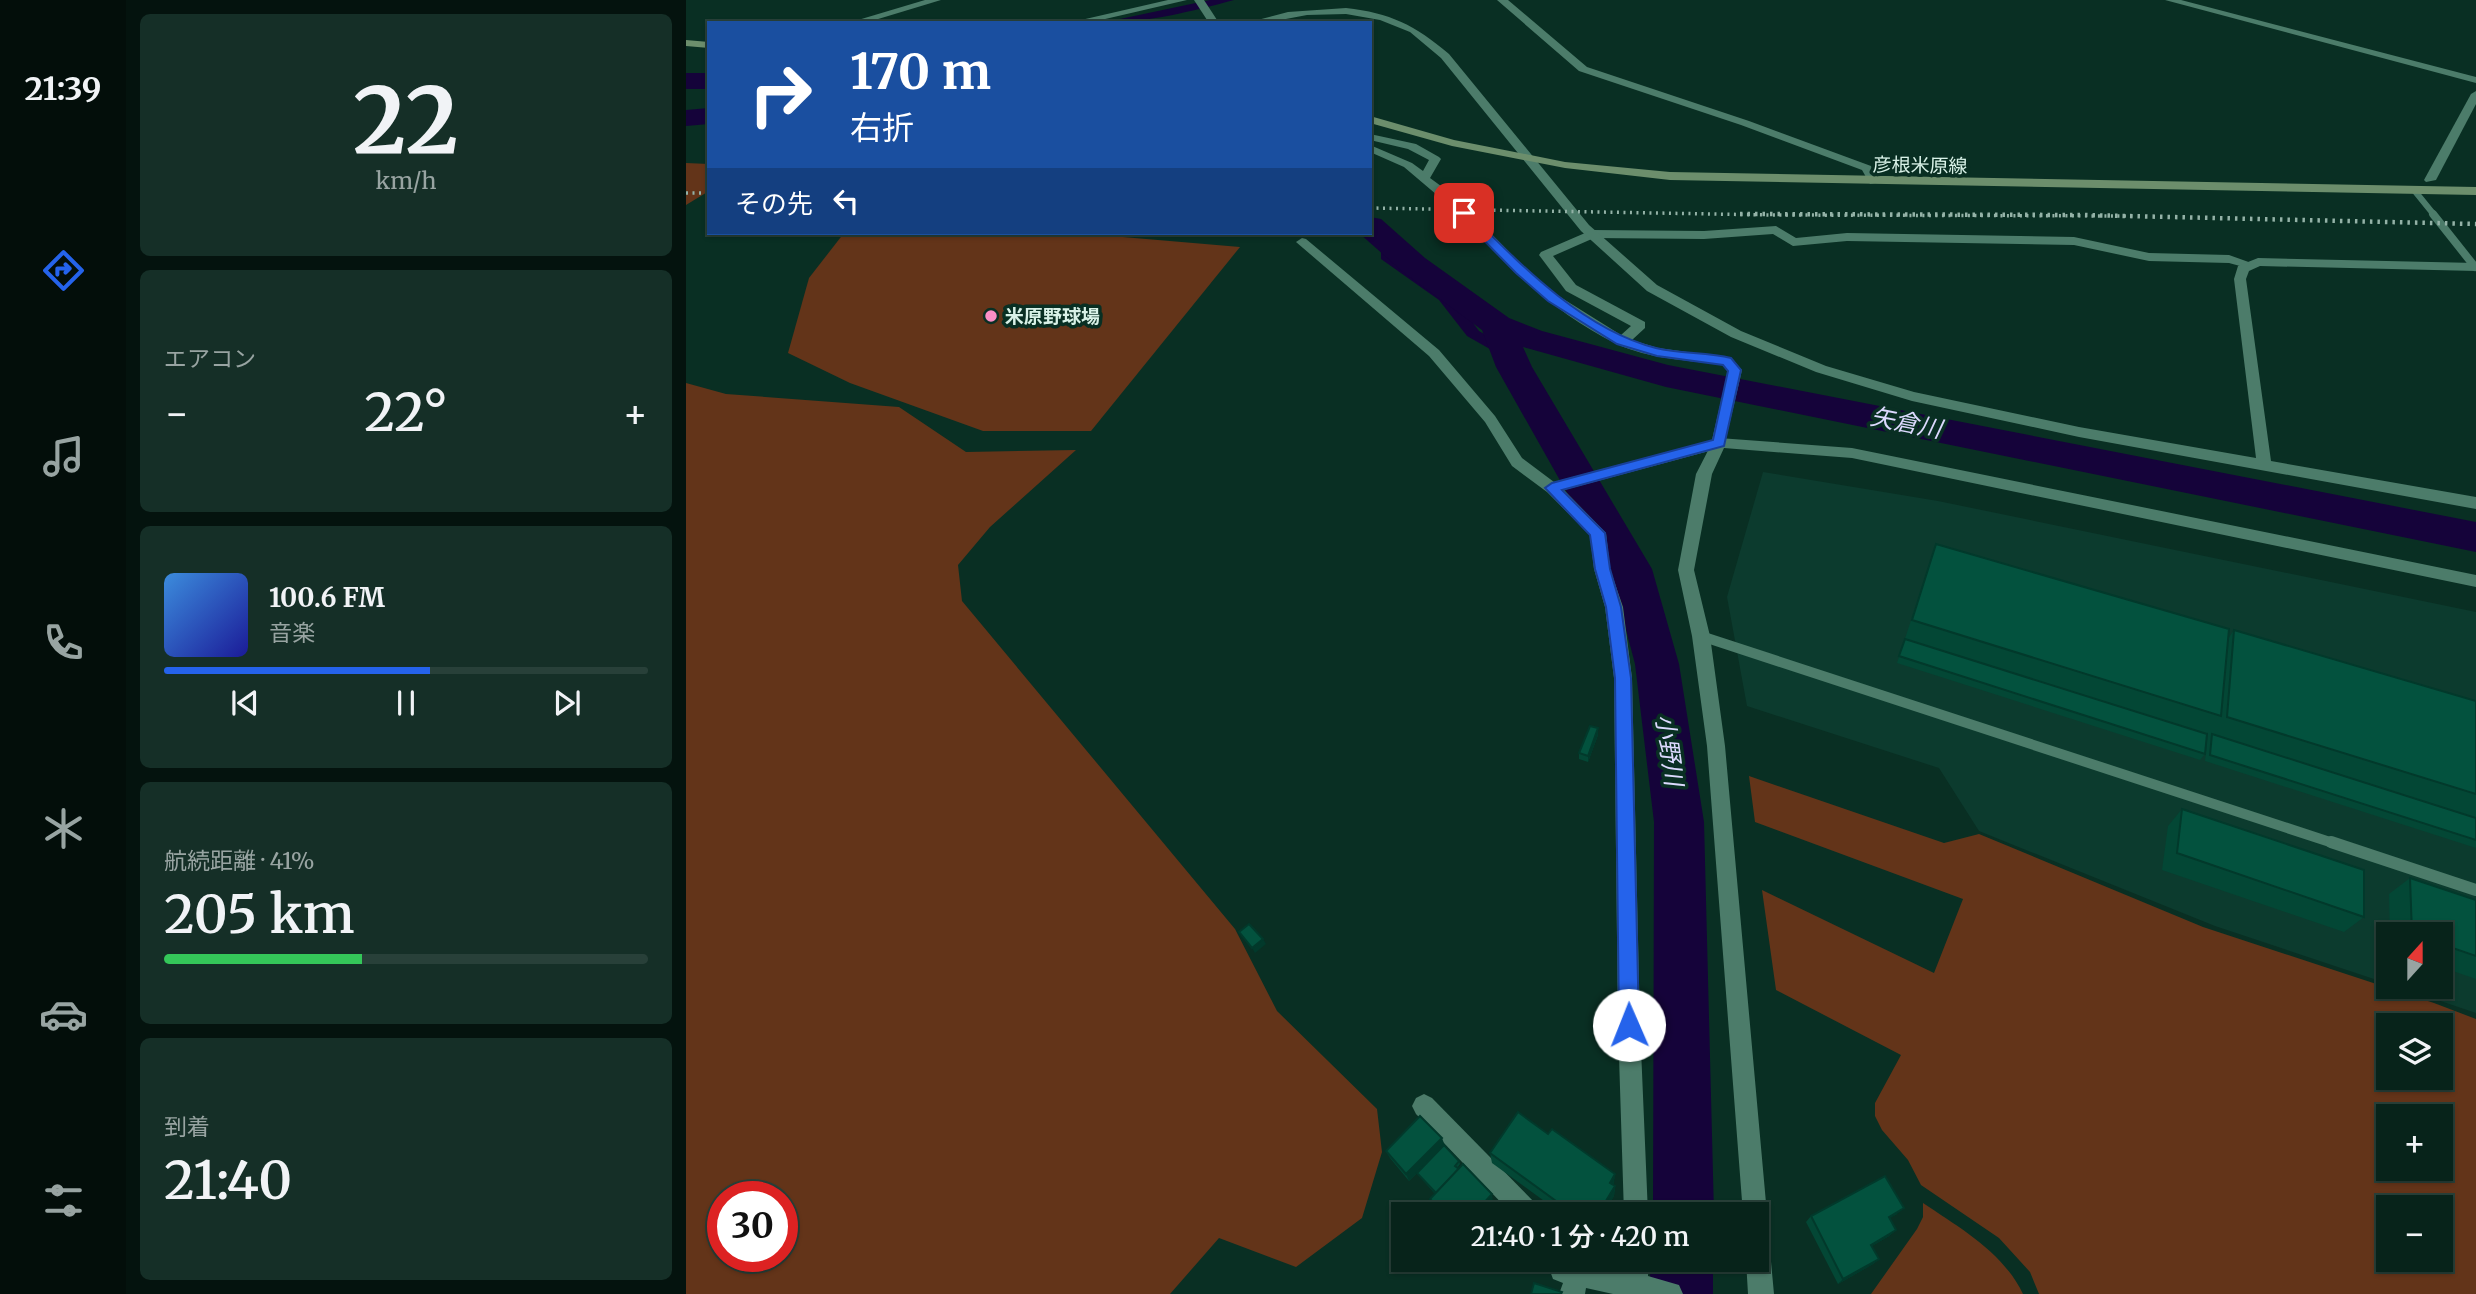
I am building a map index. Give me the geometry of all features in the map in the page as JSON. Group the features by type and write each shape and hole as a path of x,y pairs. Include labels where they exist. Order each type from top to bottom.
{"main road":[{"path":"686,43 707,45"},
{"name":"彦根米原線","path":"1372,120 1452,143 1565,165 1670,176 1874,182 2476,191"}],"street":[{"path":"860,21 936,0"},
{"path":"1082,21 1182,0"},
{"path":"1502,0 1583,69 1745,123 1867,168 1874,182"},
{"path":"2170,0 2476,80"},
{"path":"1201,3 1213,21"},
{"path":"1262,21 1311,12 1343,12 1401,23 1423,36 1445,56 1589,231 1652,288 1735,334 1821,369 1925,399 2079,432 2476,503"},
{"path":"2430,180 2476,94"},
{"path":"1372,137 1412,146 1434,159 1424,177"},
{"path":"1372,149 1392,156 1441,192"},
{"path":"1464,213 1520,271 1552,298 1622,341 1657,352 1726,361 1735,370 1720,443 1704,474 1686,570 1701,636 1716,746 1754,1202"},
{"path":"1622,341 1640,325 1571,288 1545,255 1589,231 1704,235 1776,230 1793,243 1847,237 2074,241 2149,257 2229,259 2251,265"},
{"path":"1302,242 1434,353 1490,419 1517,462 1552,488 1598,533 1602,569 1614,607 1623,678 1629,1025 1636,1202"},
{"path":"2264,465 2240,279 2243,269 2258,262 2475,267"},
{"path":"1552,488 1720,443 1852,453 2476,581"},
{"path":"1424,1106 1516,1202"},
{"path":"1570,1276 1646,1291 1640,1272"},
{"path":"1759,1272 1761,1294"}],"lane":[{"path":"2414,190 2475,267"},
{"path":"1701,636 2476,890"}],"shaded area":[{"path":"1210,0 1234,0 1152,19 1110,21"},
{"path":"686,163 707,164 707,192 686,205"},
{"path":"1372,217 1398,244 1402,259 1452,295 1479,331 1520,355 1518,365 1467,336 1439,300 1381,259 1381,248 1367,236 1372,235"},
{"name":"米原野球場","path":"842,235 1099,235 1240,247 1091,431 983,431 850,383 788,353 809,278"},
{"path":"686,383 726,394 899,407 966,452 1076,450 990,527 958,565 962,601 1235,929 1277,1011 1377,1109 1382,1152 1362,1218 1296,1267 1219,1238 1170,1294 686,1294"},
{"path":"1763,472 1938,501 2476,612 2476,1013 2435,999 2454,999 2454,922 2376,922 2376,980 2215,926 1979,831 1939,768 1747,706 1727,597"},
{"path":"1749,776 1944,843 1979,834 2203,927 2376,984 2376,999 2422,999 2476,1019 2476,1294 2039,1294 2030,1272 1999,1238 1921,1185 1908,1160 1882,1130 1875,1116 1875,1103 1901,1055 1776,990 1762,890 1934,973 1963,899 1755,822"},
{"path":"1923,1203 1992,1253 2023,1294 1871,1294 1917,1229 1923,1217"}],"building":[{"path":"1936,544 2229,629 2221,716 1912,620"},
{"path":"2234,630 2476,701 2476,794 2227,717"},
{"path":"1905,639 2207,734 2205,754 1899,656"},
{"path":"1590,726 1598,728 1588,756 1579,753"},
{"path":"2212,734 2476,818 2476,840 2210,755"},
{"path":"2182,809 2364,870 2364,917 2177,853"},
{"path":"2410,878 2476,900 2476,956 2454,948 2454,922 2412,922"},
{"path":"1249,924 1263,939 1252,948 1239,932"},
{"path":"1518,1112 1548,1134 1552,1129 1615,1174 1610,1183 1615,1186 1605,1202 1557,1202 1490,1153"},
{"path":"1420,1116 1442,1138 1406,1174 1386,1151"},
{"path":"1444,1145 1459,1161 1455,1166 1459,1169 1436,1193 1417,1173"},
{"path":"1463,1164 1492,1194 1485,1202 1433,1202 1430,1199"},
{"path":"1885,1176 1904,1208 1889,1217 1896,1230 1871,1245 1879,1259 1843,1279 1811,1216"},
{"path":"1534,1283 1562,1292 1531,1294"}],"waterway":[{"path":"686,81 707,81"},
{"name":"矢倉川","path":"686,118 707,116"},
{"name":"矢倉川","path":"1372,228 1414,265 1497,325"},
{"name":"矢倉川","path":"1497,325 1530,338 1666,376 2476,537"},
{"name":"小野川","path":"1497,325 1514,367 1631,569 1657,664 1679,822 1683,1202"},
{"name":"小野川","path":"1681,1294 1682,1272"}],"tunnel":[{"path":"1441,192 1464,213"}],"railway":[{"path":"686,193 707,193"},
{"path":"1372,208 1770,215 2125,216"},
{"path":"1740,214 2125,216"},
{"path":"2125,216 2136,216"},
{"path":"2125,216 2476,224"}],"place":[{"name":"米原野球場","path":"991,316"}],"route":[{"path":"1464,213 1520,271 1552,298 1622,341 1657,352 1726,361 1735,370 1720,443 1552,488 1598,533 1602,569 1614,607 1623,678 1629,1025"}]}
